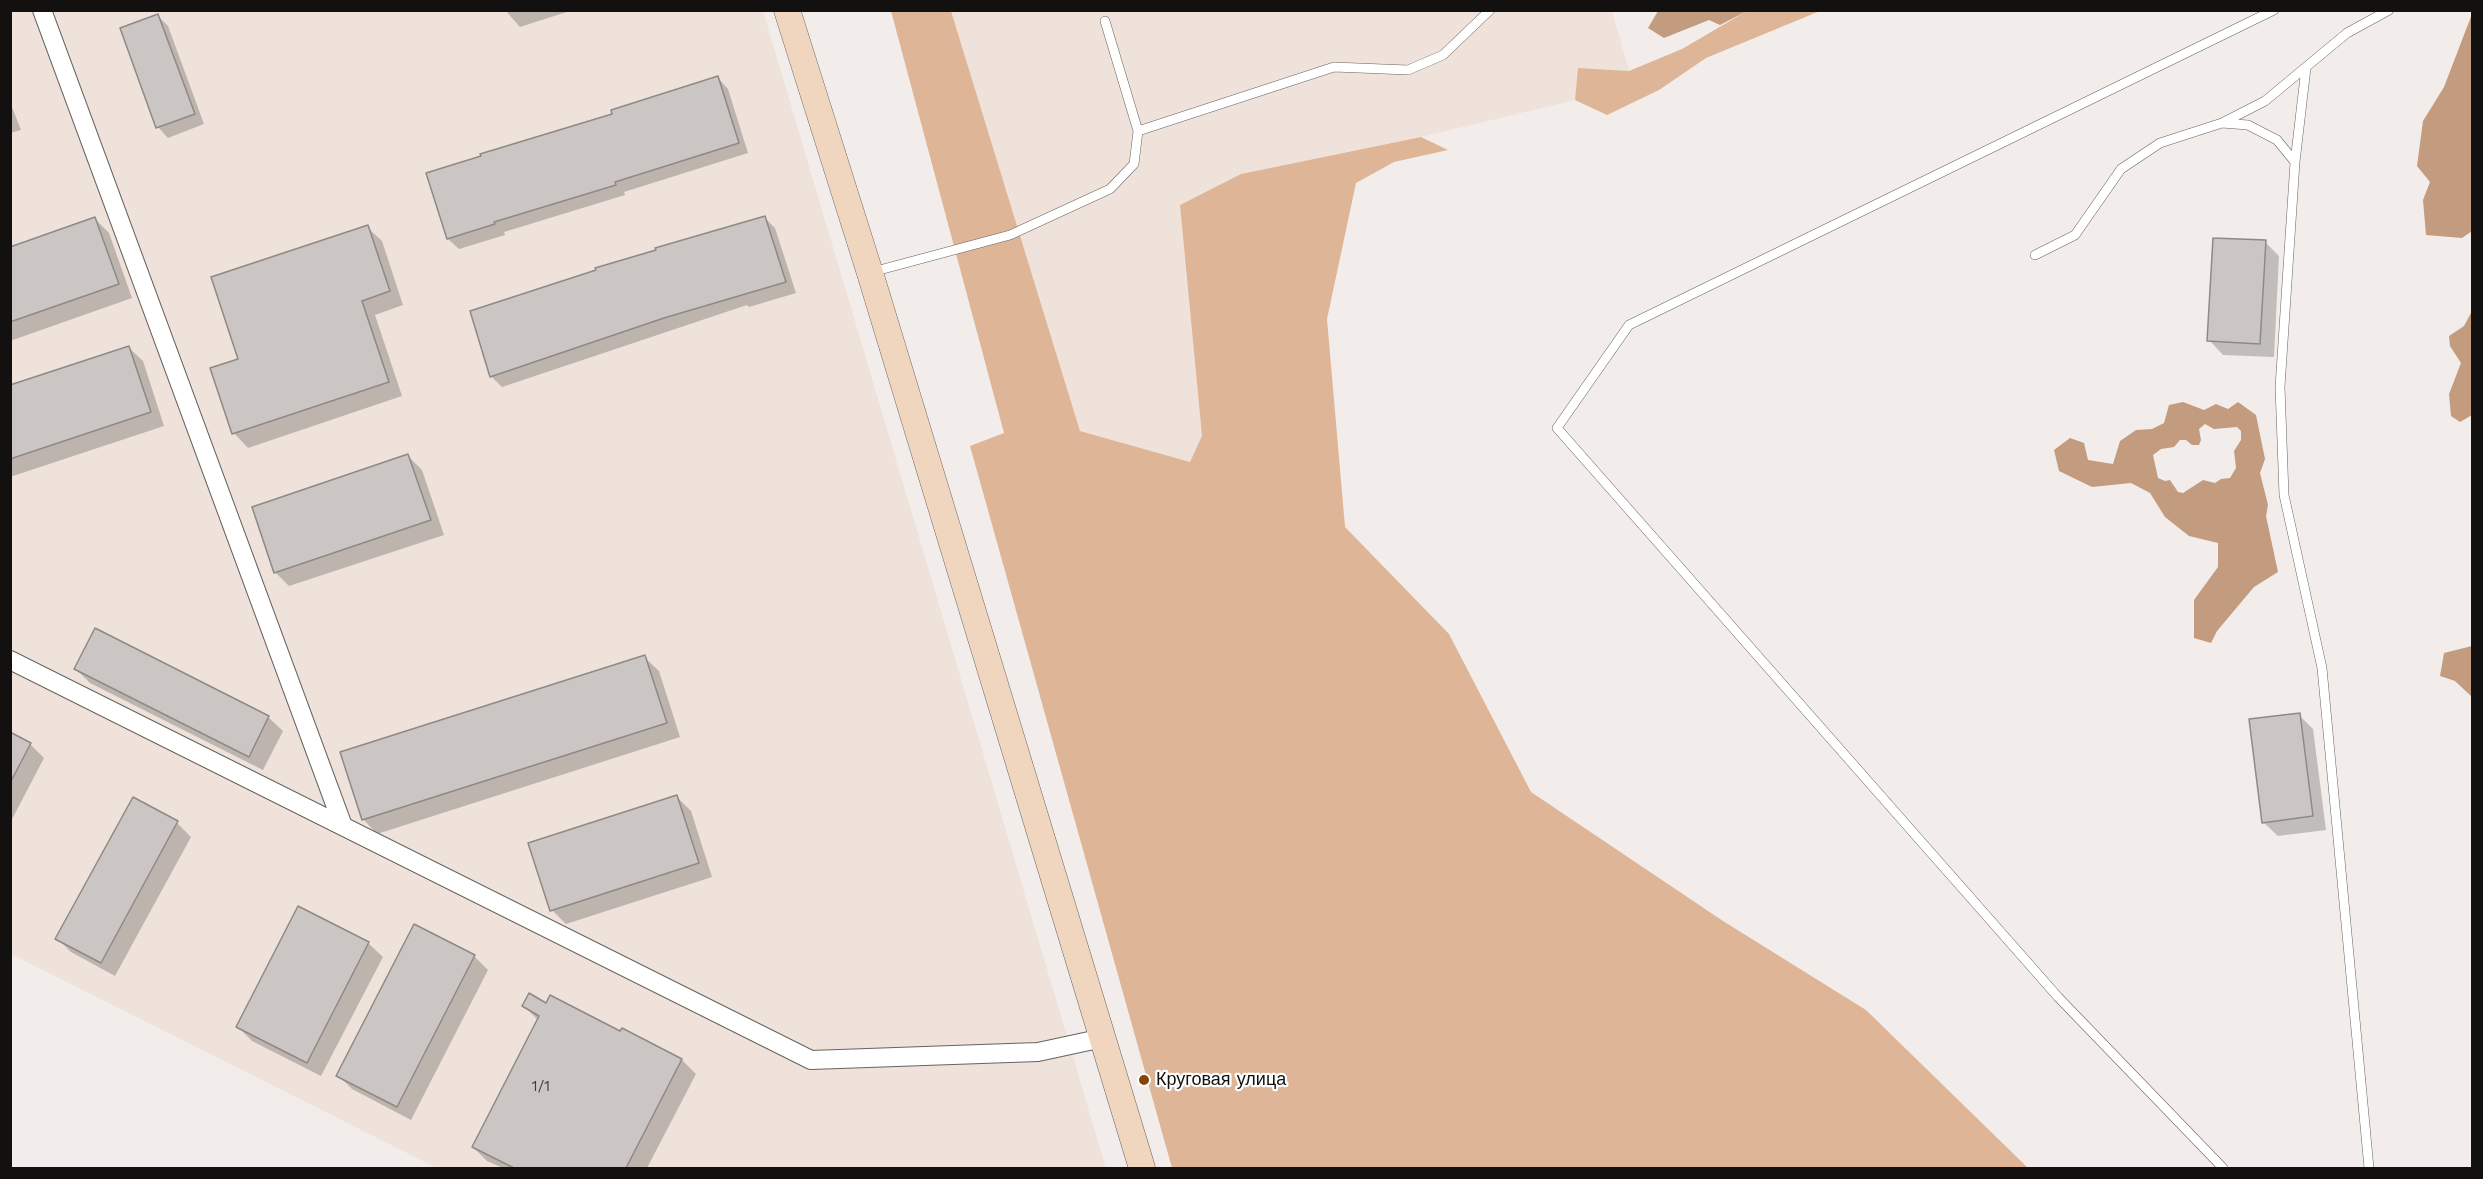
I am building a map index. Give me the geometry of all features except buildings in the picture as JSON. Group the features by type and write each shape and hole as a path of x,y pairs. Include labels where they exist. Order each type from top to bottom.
{"main road":[{"path":"787,10 870,273 1142,1168"}],"street":[{"path":"42,10 343,826"},
{"path":"10,660 811,1060 1038,1052 1103,1038"}],"lane":[{"path":"1138,131 1334,67 1408,70 1443,56 1490,10"},
{"path":"2223,1168 2058,997 1557,428 1629,325 2274,10"},
{"path":"2035,255 2075,235 2121,169 2160,143 2222,123 2265,100 2347,33 2389,10"},
{"path":"870,273 1010,234 1110,189 1134,164 1138,131 1105,21"},
{"path":"2306,68 2295,162 2280,387 2284,495 2322,668 2369,1168"},
{"path":"2222,123 2248,125 2277,140 2295,162"}],"shaded area":[{"path":"10,11 763,11 1106,1168 437,1168 11,954"},
{"path":"891,11 951,11 1080,431 1190,462 1202,436 1180,205 1241,174 1421,137 1448,150 1394,162 1356,183 1327,319 1345,527 1449,634 1531,792 1723,921 1866,1010 2028,1168 1172,1168 970,446 1004,433"},
{"path":"951,11 1612,11 1629,71 1578,68 1575,100 1421,137 1241,174 1180,205 1202,437 1190,462 1080,431"},
{"path":"1658,11 1747,11 1720,25 1709,20 1664,38 1648,28"},
{"path":"1747,11 1820,11 1706,58 1659,90 1607,115 1575,100 1578,68 1629,71 1682,49"},
{"path":"2472,14 2472,231 2462,238 2426,235 2423,200 2430,182 2417,166 2423,121 2444,87"},
{"path":"2472,311 2472,415 2460,422 2451,416 2449,394 2461,363 2450,346 2449,336 2464,326"},
{"path":"2183,402 2204,410 2216,404 2228,409 2238,402 2256,415 2265,459 2260,473 2268,505 2266,516 2278,572 2254,587 2217,631 2211,643 2194,638 2194,600 2218,567 2218,543 2189,536 2165,517 2150,493 2131,483 2092,487 2059,471 2054,450 2070,438 2084,443 2088,460 2113,464 2120,441 2136,430 2152,429 2164,423 2169,405","holes":["2205,424 2214,429 2237,427 2241,431 2241,440 2234,451 2236,468 2230,478 2221,479 2215,483 2203,480 2183,493 2178,492 2170,480 2165,481 2158,478 2153,455 2161,449 2174,447 2180,440 2199,445 2201,440 2199,429"]},
{"path":"2472,646 2472,697 2455,681 2440,676 2444,653"}],"place":[{"name":"Круговая улица","path":"1144,1080"}]}
